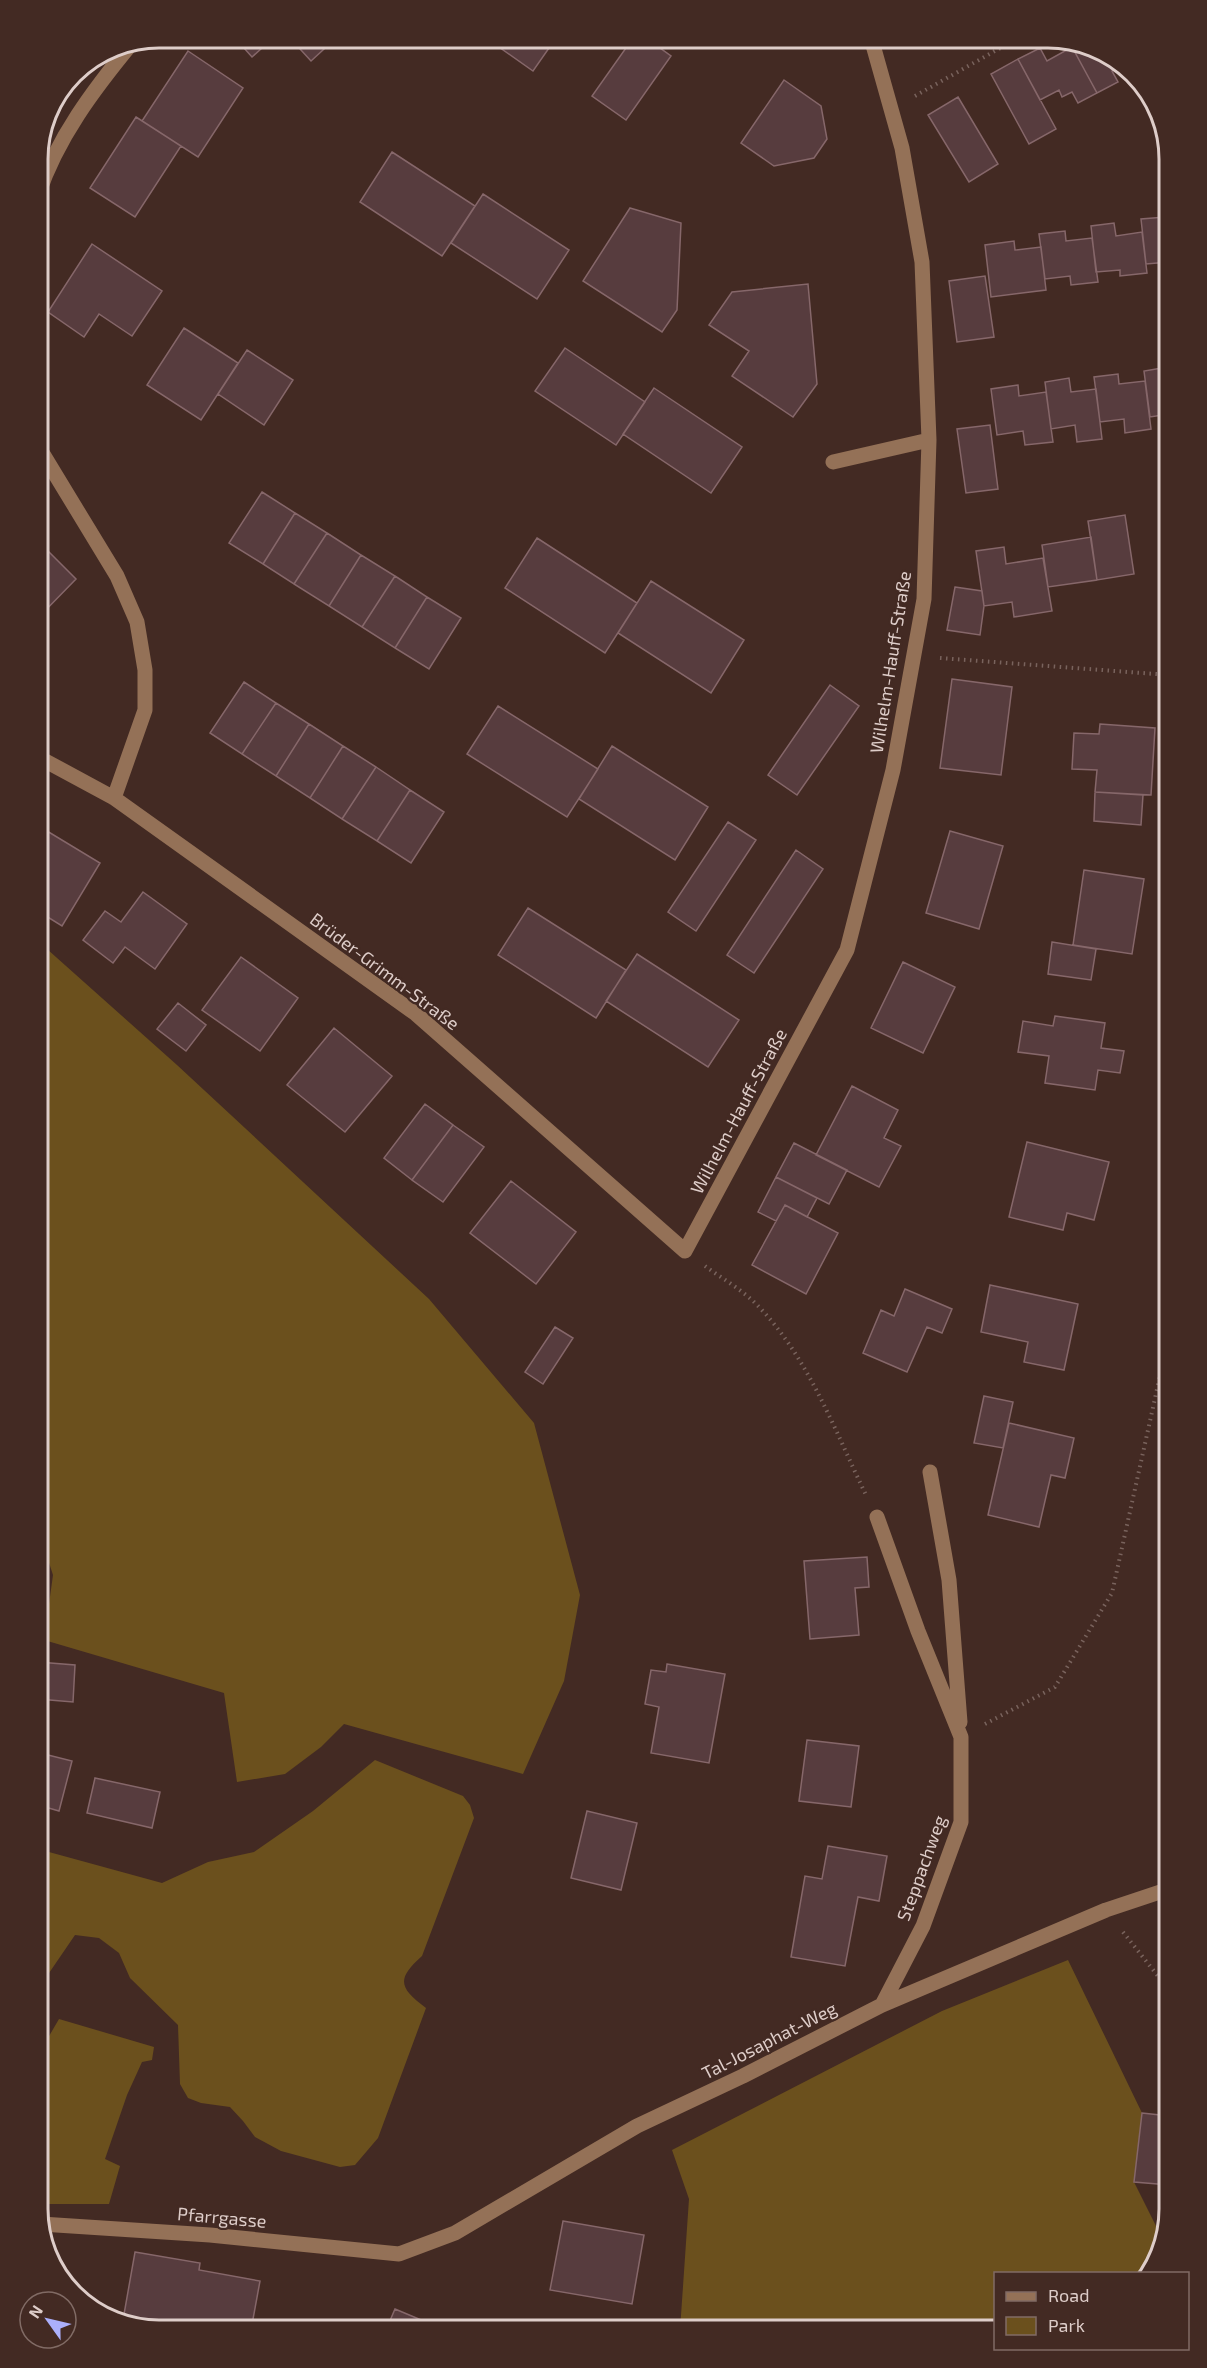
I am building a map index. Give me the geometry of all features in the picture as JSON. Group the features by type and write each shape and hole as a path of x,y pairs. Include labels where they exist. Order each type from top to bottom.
{"street":[{"name":"Wilhelm-Hauff-Straße","path":"685,1251 847,950 893,770 924,599 930,440 922,262 903,148 874,48"},
{"path":"48,168 91,93 123,54"},
{"path":"833,462 930,440"},
{"path":"48,462 117,576 137,622 145,670 145,710 114,798"},
{"name":"Brüder-Grimm-Straße","path":"48,762 114,798 416,1014 685,1251"},
{"name":"Steppachweg","path":"882,2005 923,1926 961,1822 961,1737 949,1580 930,1472"},
{"name":"Steppachweg","path":"877,1517 918,1632 961,1737"},
{"name":"Tal-Josaphat-Weg","path":"399,2254 455,2233 636,2126 744,2076 882,2005 1106,1910 1159,1893"},
{"name":"Pfarrgasse","path":"49,2225 210,2235 399,2254"}],"path":[{"path":"891,110 1000,48"},
{"path":"915,656 1159,674"},
{"path":"685,1251 752,1300 781,1332 806,1370 877,1517"},
{"path":"961,1737 1054,1687 1112,1593 1159,1384"},
{"path":"1106,1910 1159,1975"}],"green space":[{"path":"48,950 177,1065 429,1299 534,1423 580,1595 564,1681 523,1774 344,1724 321,1747 285,1774 237,1782 224,1693 48,1641 48,1611 53,1575 48,1560"},
{"path":"375,1760 463,1796 470,1805 474,1818 422,1956 405,1977 404,1983 410,1995 426,2008 378,2138 355,2165 340,2167 281,2151 255,2137 230,2107 201,2103 188,2098 180,2084 178,2025 130,1978 119,1953 99,1938 75,1935 48,1975 48,1852 162,1883 208,1862 254,1852 313,1811"},
{"path":"1068,1960 1142,2113 1134,2182 1157,2229 1148,2258 1139,2272 994,2272 994,2320 681,2320 689,2199 672,2150 942,2011"},
{"path":"59,2019 154,2047 152,2060 142,2062 127,2095 105,2159 120,2166 109,2204 48,2204 48,2038"}],"building":[{"path":"244,48 262,48 252,57"},
{"path":"299,48 325,48 311,61"},
{"path":"500,48 549,48 533,71"},
{"path":"626,48 660,48 671,56 626,120 592,96"},
{"path":"1040,48 1047,61 1067,50 1074,51 1097,93 1078,103 1072,92 1062,97 1059,90 1040,100 1018,59"},
{"path":"188,51 243,88 198,157 142,121"},
{"path":"1074,51 1090,56 1114,70 1112,71 1118,82 1097,93"},
{"path":"1018,59 1056,129 1029,144 991,74"},
{"path":"784,80 821,106 827,139 814,158 774,166 741,143"},
{"path":"958,97 998,164 969,182 928,115"},
{"path":"136,117 181,146 135,217 90,188"},
{"path":"392,152 475,206 442,256 360,202"},
{"path":"483,194 569,250 537,299 451,243"},
{"path":"630,208 681,223 677,310 662,332 583,281"},
{"path":"1159,218 1159,263 1146,264 1141,219"},
{"path":"1114,223 1116,236 1142,232 1147,273 1120,276 1120,270 1096,272 1091,226"},
{"path":"1065,231 1066,241 1092,238 1098,282 1071,285 1070,276 1045,279 1039,234"},
{"path":"1014,241 1015,250 1041,247 1046,290 991,297 985,245"},
{"path":"92,244 162,291 132,336 99,314 84,337 48,312"},
{"path":"985,276 994,337 957,342 949,281"},
{"path":"808,284 817,384 793,417 732,376 749,351 709,325 732,292"},
{"path":"184,328 238,363 201,420 147,385"},
{"path":"565,348 645,402 616,445 535,391"},
{"path":"247,350 293,380 264,425 218,394"},
{"path":"1159,368 1159,416 1150,417 1144,371"},
{"path":"1118,374 1119,384 1145,381 1151,429 1125,433 1124,419 1100,422 1094,377"},
{"path":"1069,378 1071,392 1096,389 1102,439 1077,442 1075,425 1051,429 1045,382"},
{"path":"1018,385 1019,396 1046,392 1053,442 1025,445 1023,431 997,435 991,389"},
{"path":"654,388 742,447 711,493 623,434"},
{"path":"990,425 998,489 966,493 957,429"},
{"path":"262,492 295,513 263,564 229,543"},
{"path":"295,513 327,533 294,584 263,564"},
{"path":"1125,515 1134,574 1097,580 1088,521"},
{"path":"327,533 361,555 329,606 294,584"},
{"path":"1091,537 1097,580 1048,587 1042,545"},
{"path":"537,538 637,603 605,653 505,588"},
{"path":"1004,547 1006,564 1043,558 1052,611 1014,617 1012,602 984,606 976,551"},
{"path":"48,551 76,579 48,608"},
{"path":"361,555 395,576 362,627 329,606"},
{"path":"395,576 427,597 395,648 362,627"},
{"path":"651,581 744,640 711,693 618,633"},
{"path":"955,587 982,591 984,606 980,635 947,630"},
{"path":"427,597 461,618 429,669 395,648"},
{"path":"952,679 1012,687 1001,775 940,768"},
{"path":"244,682 276,703 242,754 210,733"},
{"path":"830,685 859,706 797,795 768,775"},
{"path":"276,703 309,724 276,776 242,754"},
{"path":"498,706 598,769 567,817 467,754"},
{"path":"309,724 343,746 310,798 276,776"},
{"path":"1100,724 1155,728 1151,795 1095,792 1097,770 1072,769 1074,733 1099,734"},
{"path":"343,746 376,767 342,819 310,798"},
{"path":"612,746 708,807 675,860 579,799"},
{"path":"376,767 410,790 377,841 342,819"},
{"path":"410,790 444,812 411,863 377,841"},
{"path":"1095,792 1143,795 1141,825 1094,821"},
{"path":"728,822 756,840 696,931 668,912"},
{"path":"950,831 1003,846 979,929 926,913"},
{"path":"48,832 100,863 62,926 48,917"},
{"path":"796,850 823,869 754,973 727,955"},
{"path":"1084,870 1144,879 1132,954 1073,945"},
{"path":"143,892 187,924 155,969 125,947 113,963 83,940 105,911 121,922"},
{"path":"528,908 626,970 596,1018 498,955"},
{"path":"1052,942 1096,949 1091,980 1048,974"},
{"path":"637,954 739,1020 708,1067 606,1001"},
{"path":"241,957 298,998 260,1051 202,1010"},
{"path":"903,962 955,987 923,1053 871,1028"},
{"path":"178,1003 206,1025 186,1051 157,1029"},
{"path":"1055,1016 1105,1023 1101,1048 1124,1051 1120,1073 1098,1070 1095,1090 1045,1083 1049,1056 1018,1052 1023,1021 1053,1026"},
{"path":"334,1028 392,1076 345,1132 287,1085"},
{"path":"852,1086 898,1110 884,1138 901,1146 879,1187 816,1155"},
{"path":"425,1104 453,1125 412,1180 384,1158"},
{"path":"453,1125 484,1147 443,1202 412,1180"},
{"path":"1027,1142 1109,1162 1094,1220 1067,1213 1063,1230 1009,1217"},
{"path":"794,1143 847,1170 829,1204 776,1177"},
{"path":"776,1177 817,1198 807,1217 785,1205 776,1221 758,1212"},
{"path":"511,1181 576,1232 536,1284 470,1233"},
{"path":"785,1205 838,1233 806,1294 752,1265"},
{"path":"990,1285 1078,1304 1064,1370 1024,1362 1028,1342 981,1332"},
{"path":"905,1289 952,1309 942,1333 927,1327 907,1372 863,1353 881,1310 894,1316"},
{"path":"555,1327 573,1338 543,1384 525,1372"},
{"path":"984,1396 1013,1402 1003,1448 974,1443"},
{"path":"1009,1423 1074,1438 1065,1478 1051,1475 1039,1527 988,1515"},
{"path":"867,1557 869,1587 855,1588 859,1635 810,1639 804,1561"},
{"path":"48,1663 75,1665 73,1702 48,1700"},
{"path":"667,1664 725,1674 709,1763 651,1753 659,1707 645,1704 651,1670 666,1672"},
{"path":"807,1740 859,1746 851,1807 799,1801"},
{"path":"48,1755 72,1761 59,1811 48,1808"},
{"path":"95,1778 160,1792 152,1828 87,1813"},
{"path":"587,1811 637,1823 621,1890 571,1878"},
{"path":"828,1846 887,1856 879,1901 858,1897 845,1966 791,1957 805,1876 822,1879"},
{"path":"1142,2113 1159,2115 1159,2184 1134,2182"},
{"path":"563,2221 644,2235 632,2304 550,2290"},
{"path":"135,2252 200,2263 199,2270 260,2281 253,2320 152,2320 124,2314"},
{"path":"395,2309 421,2320 390,2320"}]}
